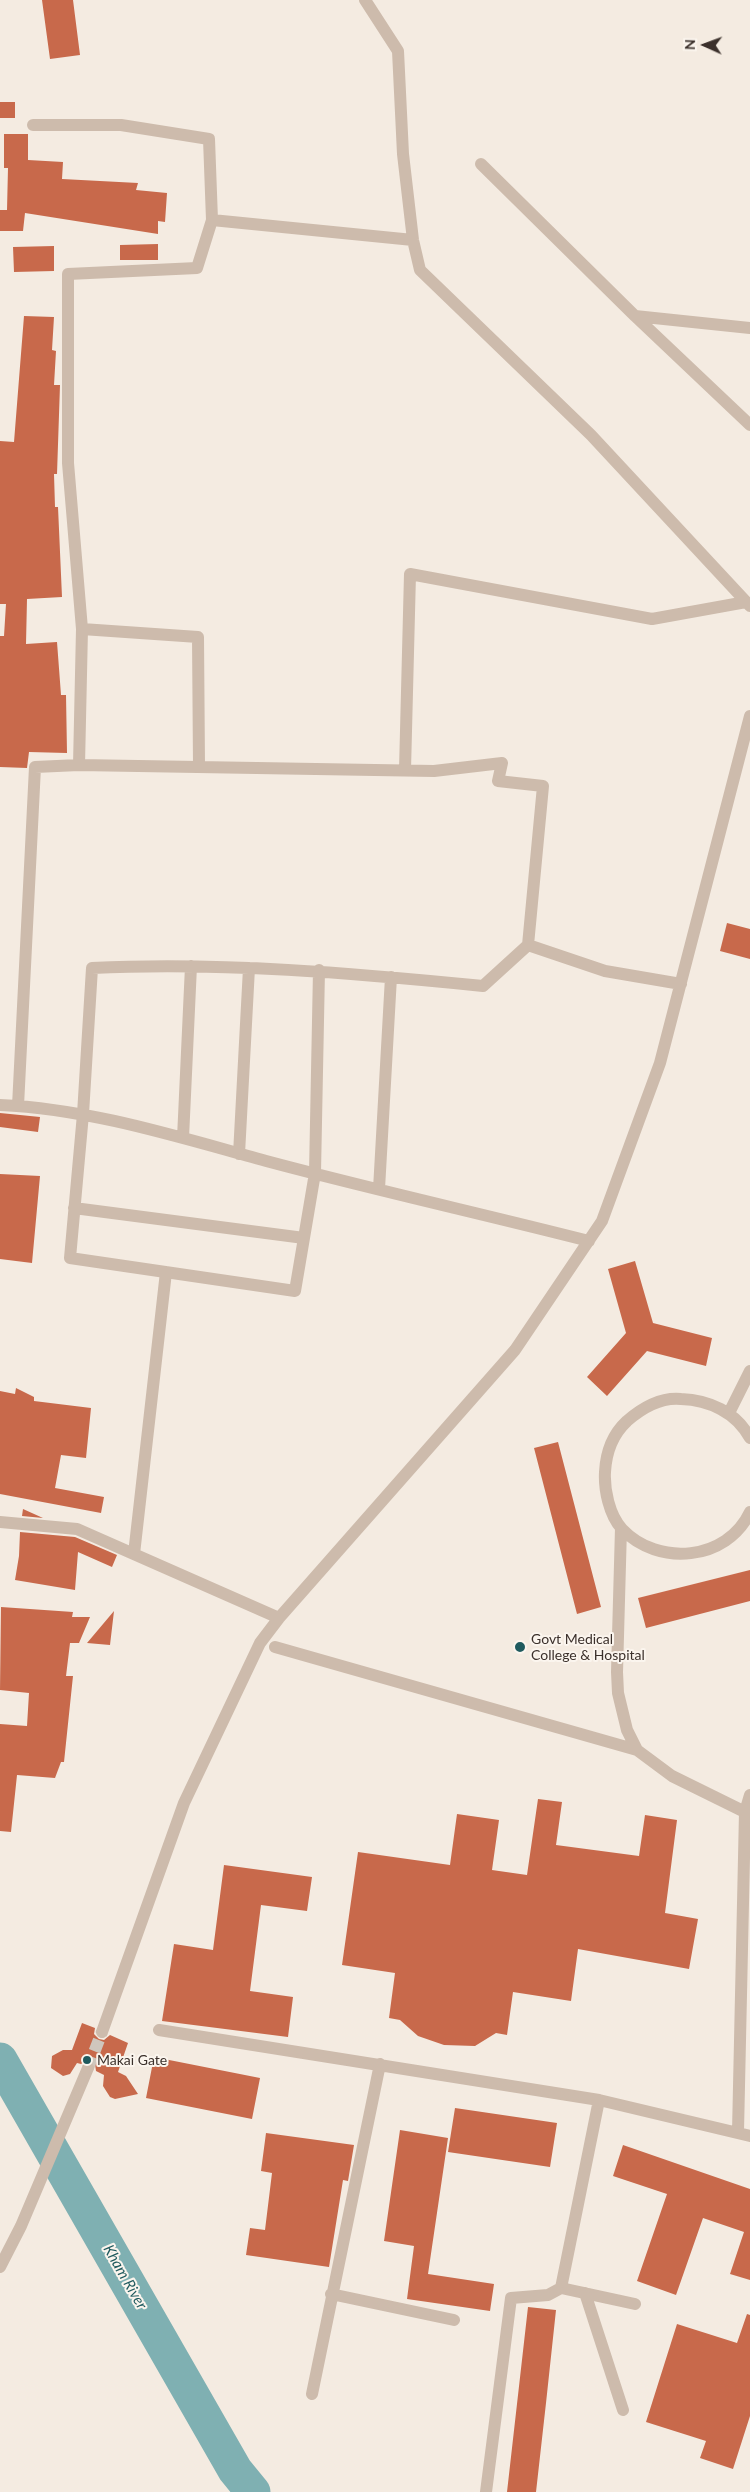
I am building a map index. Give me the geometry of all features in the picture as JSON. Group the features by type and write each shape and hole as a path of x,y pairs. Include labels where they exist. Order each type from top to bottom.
{"street":[{"path":"366,0 398,51 403,154 413,240 420,270 591,435 748,604"},
{"path":"33,125 121,125 209,139 212,220 197,268 68,274 68,463 82,629 79,765"},
{"path":"481,164 635,316 750,425"},
{"path":"212,220 413,240"},
{"path":"635,316 750,328"},
{"path":"405,770 410,574 652,619 748,604"},
{"path":"82,629 198,637 199,766"},
{"path":"102,2032 184,1803 260,1643 279,1618 515,1350 602,1222 660,1064 750,716"},
{"path":"18,1106 35,767 79,765 199,766 434,771 502,763 498,781 543,786 528,944 483,986 319,970 191,966 92,968 83,1114 70,1258 295,1291 315,1173 319,970"},
{"path":"528,944 604,971 681,984"},
{"path":"184,1138 191,966"},
{"path":"239,1154 248,968"},
{"path":"379,1189 391,977"},
{"path":"0,1105 83,1114 589,1241"},
{"path":"74,1208 304,1238"},
{"path":"134,1554 166,1272"},
{"path":"729,1413 750,1371"},
{"path":"637,1750 627,1730 618,1693 621,1528 604,1488 606,1457 619,1429 642,1408 670,1398 701,1400 729,1413 750,1438"},
{"path":"621,1528 635,1539 662,1553 693,1554 722,1544 745,1523 750,1515"},
{"path":"0,1522 77,1530 279,1618"},
{"path":"275,1647 637,1750 672,1776 745,1812"},
{"path":"158,2030 599,2100 744,2134 745,1812 750,1795"},
{"path":"312,2394 331,2294 380,2064"},
{"path":"0,2267 21,2226 88,2068"},
{"path":"562,2288 599,2100"},
{"path":"486,2492 511,2298 548,2294 562,2288 636,2304"},
{"path":"585,2293 623,2410"},
{"path":"331,2294 454,2320"}],"building":[{"path":"42,0 73,0 80,55 50,59"},
{"path":"0,102 15,102 15,118 0,118"},
{"path":"4,134 28,134 28,160 63,162 62,179 138,183 136,190 167,193 165,222 158,221 158,234 25,213 23,231 0,231 0,210 7,210 8,168 4,168"},
{"path":"158,244 158,260 120,260 120,245"},
{"path":"54,246 54,271 14,272 13,247"},
{"path":"24,316 54,317 52,350 56,351 54,385 60,385 57,474 54,474 55,507 58,507 62,597 27,599 26,644 57,642 61,695 66,695 67,753 29,752 27,768 0,767 0,636 4,636 6,604 0,604 0,441 14,442"},
{"path":"727,923 750,929 750,959 720,951"},
{"path":"0,1113 40,1117 38,1132 0,1127"},
{"path":"0,1174 40,1176 32,1263 0,1259"},
{"path":"635,1261 653,1323 712,1338 706,1366 647,1351 607,1396 587,1377 626,1333 608,1269"},
{"path":"16,1388 34,1397 34,1401 91,1408 86,1458 61,1455 55,1488 104,1497 101,1513 0,1494 0,1391 15,1394"},
{"path":"558,1442 601,1607 577,1614 534,1448"},
{"path":"23,1509 43,1518 22,1516"},
{"path":"20,1532 75,1537 117,1555 112,1567 78,1552 75,1590 15,1580"},
{"path":"750,1570 750,1601 646,1628 638,1598"},
{"path":"1,1607 73,1612 72,1617 90,1617 79,1643 70,1643 66,1676 73,1676 64,1762 61,1762 55,1778 17,1775 11,1832 0,1831 0,1724 27,1726 29,1693 0,1690"},
{"path":"114,1611 110,1645 87,1643"},
{"path":"538,1799 562,1802 556,1845 639,1856 645,1815 677,1820 665,1913 698,1919 689,1969 578,1949 571,2001 513,1992 507,2035 496,2033 475,2046 444,2045 418,2036 400,2020 389,2018 395,1973 342,1965 358,1852 450,1865 457,1814 499,1820 492,1870 527,1875"},
{"path":"224,1865 312,1877 307,1911 261,1905 250,1991 293,1997 288,2037 162,2021 174,1944 213,1950"},
{"name":"Makai Gate","path":"82,2023 95,2028 94,2034 99,2039 104,2040 110,2035 128,2043 118,2072 126,2076 138,2094 115,2099 110,2097 103,2086 104,2075 96,2071 95,2064 91,2060 81,2064 77,2063 70,2074 63,2076 51,2068 52,2056 63,2050 72,2050"},
{"path":"154,2057 260,2078 252,2119 146,2098"},
{"path":"455,2108 557,2123 550,2167 448,2152"},
{"path":"400,2130 448,2138 428,2274 494,2284 490,2311 407,2299 414,2246 384,2241"},
{"path":"266,2133 354,2145 348,2181 343,2180 329,2267 246,2255 250,2228 265,2230 272,2173 261,2171"},
{"path":"623,2145 750,2189 750,2280 730,2274 744,2232 703,2218 676,2295 637,2281 667,2194 613,2176"},
{"path":"528,2307 556,2310 536,2492 507,2492"},
{"path":"747,2314 750,2315 750,2416 733,2469 700,2458 706,2441 646,2422 677,2324 737,2343"}],"waterway":[{"name":"Kham River","path":"0,2060 235,2470 253,2492"}],"tunnel":[{"path":"88,2068 102,2032"}],"place":[{"name":"Govt Medical College & Hospital","path":"520,1647"},
{"name":"Makai Gate","path":"87,2060"}]}
